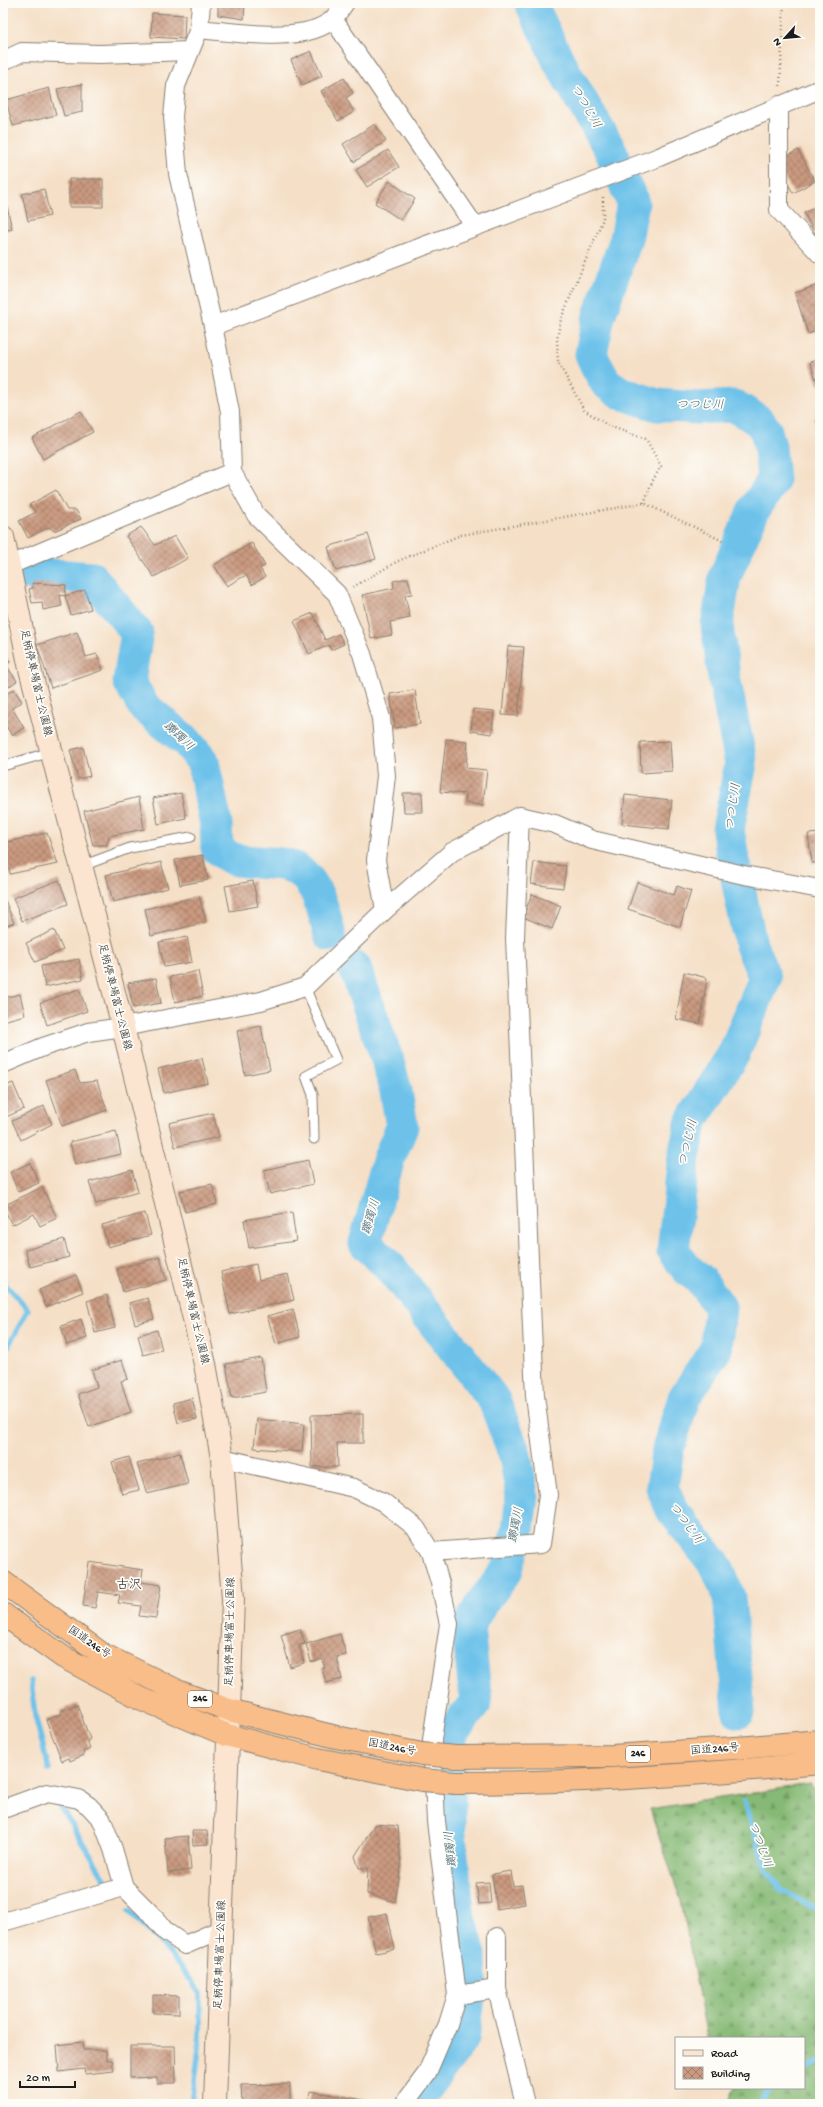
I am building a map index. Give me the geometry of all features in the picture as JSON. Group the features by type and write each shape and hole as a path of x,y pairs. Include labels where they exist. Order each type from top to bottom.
{"highway":[{"name":"国道246号","path":"3,1582 102,1654 180,1692 229,1710 336,1737 422,1754 456,1757 612,1756 820,1741"},
{"name":"国道246号","path":"3,1614 63,1657 142,1699 227,1735 318,1759 423,1780 456,1783 542,1783 625,1779 820,1763"}],"main road":[{"name":"足柄停車場富士公園線","path":"3,537 6,569 30,669 123,1027 205,1364 222,1458 233,1599 215,2104"}],"street":[{"path":"201,3 199,29 176,86 173,118 178,174 213,326 230,412 232,472 256,515 337,594 362,654 381,718 386,776 376,860 385,910"},
{"path":"199,29 283,35 316,28 333,19 345,3"},
{"path":"333,19 474,225"},
{"path":"3,61 22,52 100,54 190,51"},
{"path":"213,326 474,225 604,178 779,104 820,89"},
{"path":"779,104 779,210 820,254"},
{"path":"6,569 232,472"},
{"path":"431,1552 540,1544 548,1494 535,1396 515,938 520,816"},
{"path":"3,1064 43,1047 88,1032 123,1027 261,1000 311,981 385,910 452,852 520,816 555,824 592,840 744,875 820,889"},
{"path":"222,1458 354,1488 382,1502 416,1528 431,1552 440,1583 449,1624 432,1740 436,1821 457,1995 448,2024 426,2073 404,2104"},
{"path":"3,1809 48,1794 79,1798 102,1820 113,1849 124,1887 152,1914 166,1932 185,1945 222,1929"},
{"path":"3,1922 124,1887"},
{"path":"498,1937 497,1989 524,2104"},
{"path":"457,1995 497,1989"}],"lane":[{"path":"3,766 51,752"},
{"path":"80,866 130,848 191,837"},
{"path":"311,981 336,1060 306,1076 313,1095 314,1139"}],"path":[{"path":"779,104 784,3"},
{"path":"604,178 603,219 561,319 557,339 558,362 584,410 609,426 646,439 661,466 652,482 644,504"},
{"path":"337,594 366,581 398,561 461,536 644,504 725,542"}],"green space":[{"path":"810,1784 820,1794 820,2104 727,2104 734,2089 805,2089 805,2037 707,2037 681,1901 650,1809"}],"building":[{"path":"218,3 245,3 244,19 218,15"},
{"path":"152,13 185,15 184,39 151,37"},
{"path":"311,51 322,76 302,85 291,60"},
{"path":"344,78 353,93 346,98 354,112 338,121 321,91"},
{"path":"82,84 82,112 64,116 57,89"},
{"path":"49,88 56,115 13,126 6,100"},
{"path":"375,124 386,141 354,162 343,144"},
{"path":"388,150 399,167 367,187 356,170"},
{"path":"798,150 815,181 793,193 776,162"},
{"path":"69,179 103,179 103,207 69,207"},
{"path":"389,181 415,199 401,220 375,203"},
{"path":"3,189 12,229 3,231"},
{"path":"44,189 50,216 28,221 22,194"},
{"path":"820,205 820,243 804,213"},
{"path":"818,285 820,330 808,334 795,293"},
{"path":"820,359 820,385 818,385 810,362"},
{"path":"81,411 93,432 43,459 32,438"},
{"path":"820,419 820,429 816,421"},
{"path":"56,490 67,510 76,510 81,519 54,531 49,527 28,538 19,521 36,512 29,505"},
{"path":"141,527 155,545 175,536 188,558 154,577 126,536"},
{"path":"368,534 376,559 336,571 328,547"},
{"path":"252,543 265,566 260,568 265,577 252,585 246,575 227,586 214,565"},
{"path":"408,578 412,594 405,595 410,618 390,622 392,635 371,639 362,595 394,588 393,581"},
{"path":"32,583 66,585 65,596 60,595 62,606 43,610 42,602 32,603 29,589 33,588"},
{"path":"85,590 91,609 71,615 65,596"},
{"path":"313,613 325,640 339,634 344,644 331,650 329,645 309,654 294,621"},
{"path":"77,632 86,657 97,654 103,670 51,688 37,645"},
{"path":"508,646 524,647 518,716 502,715"},
{"path":"3,652 10,662 6,665 17,681 3,691"},
{"path":"14,689 22,702 12,708 24,728 12,735 3,722 3,717 6,715 3,711 3,696"},
{"path":"415,690 420,724 395,728 390,694"},
{"path":"473,709 494,711 492,734 471,731"},
{"path":"446,739 468,741 466,768 487,770 483,805 465,803 466,794 440,792"},
{"path":"670,741 672,771 641,773 640,742"},
{"path":"83,747 90,776 78,779 70,750"},
{"path":"181,793 186,818 158,824 153,798"},
{"path":"403,793 422,793 423,812 404,812"},
{"path":"625,795 672,800 669,829 622,824"},
{"path":"139,797 144,829 109,836 107,845 93,845 84,811"},
{"path":"47,833 58,864 10,874 3,843"},
{"path":"820,833 820,862 812,863 808,834"},
{"path":"203,855 208,880 180,885 175,860"},
{"path":"161,862 168,888 113,902 106,875"},
{"path":"534,862 566,866 563,888 531,884"},
{"path":"59,880 68,904 22,921 13,898"},
{"path":"253,881 258,906 230,911 225,886"},
{"path":"637,882 674,895 677,886 691,891 680,927 628,909"},
{"path":"532,894 561,906 552,929 523,917"},
{"path":"199,896 206,922 151,936 145,909"},
{"path":"5,900 14,923 3,927 3,901"},
{"path":"54,930 63,950 35,962 26,943"},
{"path":"187,937 192,962 164,967 159,942"},
{"path":"79,959 83,979 45,987 41,966"},
{"path":"198,971 203,996 175,1002 170,977"},
{"path":"684,972 707,978 700,1024 676,1019"},
{"path":"156,978 161,1003 133,1008 128,983"},
{"path":"79,989 87,1011 47,1025 40,1003"},
{"path":"20,994 25,1015 3,1021 3,998"},
{"path":"261,1026 270,1070 245,1075 237,1031"},
{"path":"202,1058 208,1083 164,1093 158,1069"},
{"path":"75,1070 80,1083 97,1081 107,1110 62,1126 46,1080"},
{"path":"13,1083 24,1109 6,1117 3,1111 3,1087"},
{"path":"44,1106 52,1124 21,1140 12,1121"},
{"path":"213,1113 219,1137 175,1147 169,1123"},
{"path":"116,1131 121,1154 75,1165 70,1142"},
{"path":"308,1160 313,1184 270,1194 264,1170"},
{"path":"30,1163 39,1183 18,1192 10,1172"},
{"path":"132,1170 138,1192 96,1204 89,1182"},
{"path":"212,1184 217,1204 185,1212 180,1191"},
{"path":"42,1187 57,1218 40,1226 34,1214 12,1225 3,1206"},
{"path":"292,1212 296,1241 249,1248 244,1220"},
{"path":"145,1213 151,1235 108,1247 102,1225"},
{"path":"64,1239 69,1257 30,1267 25,1250"},
{"path":"160,1257 166,1280 123,1292 117,1269"},
{"path":"256,1264 259,1280 288,1274 294,1300 230,1314 221,1272"},
{"path":"76,1275 83,1292 46,1307 39,1290"},
{"path":"107,1295 115,1328 95,1333 87,1301"},
{"path":"148,1298 154,1319 135,1324 129,1303"},
{"path":"293,1309 300,1337 276,1344 267,1316"},
{"path":"81,1319 87,1338 67,1345 61,1326"},
{"path":"157,1330 162,1350 143,1355 138,1335"},
{"path":"261,1358 266,1392 232,1398 226,1364"},
{"path":"122,1360 128,1379 121,1381 131,1412 89,1427 78,1394 97,1387 92,1370"},
{"path":"192,1398 197,1419 178,1423 173,1403"},
{"path":"363,1414 363,1443 337,1443 338,1467 312,1467 311,1415"},
{"path":"257,1419 304,1424 302,1452 254,1448"},
{"path":"180,1453 188,1484 147,1494 137,1464"},
{"path":"129,1457 139,1490 122,1494 112,1462"},
{"path":"89,1562 143,1570 141,1582 161,1585 156,1618 139,1616 141,1606 118,1603 120,1595 98,1592 95,1608 83,1606"},
{"path":"300,1629 305,1644 299,1645 304,1663 290,1667 281,1635"},
{"path":"340,1634 346,1655 337,1657 342,1679 326,1683 322,1668 325,1668 322,1659 311,1662 306,1644"},
{"path":"77,1704 90,1739 87,1741 90,1749 83,1752 84,1755 70,1761 69,1758 62,1761 46,1720 62,1714 60,1711"},
{"path":"375,1824 398,1826 401,1867 395,1902 367,1894 368,1868 359,1868 355,1856"},
{"path":"192,1831 207,1831 208,1844 193,1845"},
{"path":"188,1836 191,1870 168,1873 165,1838"},
{"path":"511,1871 513,1886 522,1885 525,1904 497,1909 492,1874"},
{"path":"489,1882 491,1903 479,1904 476,1883"},
{"path":"387,1913 395,1949 376,1953 368,1917"},
{"path":"153,1995 179,1996 179,2014 153,2013"},
{"path":"82,2042 83,2050 106,2050 107,2060 112,2060 114,2071 85,2074 84,2069 59,2072 57,2045"},
{"path":"130,2046 175,2046 176,2083 157,2083 157,2077 130,2078"},
{"path":"290,2084 290,2104 242,2104 241,2085"},
{"path":"310,2091 364,2100 364,2104 308,2104"}],"waterway":[{"name":"つつじ川","path":"531,3 560,64 611,151 633,203 626,239 599,316 591,354 596,365 606,383 621,393 657,405 697,408 735,406 759,421 766,431 770,447 773,481 755,508 725,576 717,625 724,677 741,763 728,830 751,945 765,978 734,1053 692,1120 684,1156 673,1251 688,1270 700,1279 720,1307 716,1349 684,1398 668,1449 662,1487 672,1510 717,1567 729,1597 739,1712"},
{"name":"躑躅川","path":"28,573 92,578 137,633 129,681 144,707 187,742 203,762 216,824 217,848 235,860 283,864 297,870 305,876 317,894 325,914 330,935"},
{"name":"躑躅川","path":"355,968 387,1059 396,1091 402,1127 389,1158 365,1243 391,1268 494,1400 515,1455 522,1495 518,1530 506,1572 481,1604 468,1627 476,1702 450,1735 449,1827 458,1911 470,1955 471,1985 463,2038 413,2104"},
{"path":"3,1282 28,1310 3,1355"},
{"path":"31,1681 35,1716 49,1769"},
{"name":"つつじ川","path":"744,1801 766,1869 780,1889 820,1911"},
{"path":"60,1806 105,1879"},
{"path":"129,1911 160,1941 200,1992 200,2040 192,2104"},
{"name":"つつじ川","path":"805,2068 820,2061"},
{"name":"つつじ川","path":"760,2104 765,2095 771,2089"}],"district":[{"name":"古沢","path":"129,1585"}]}
